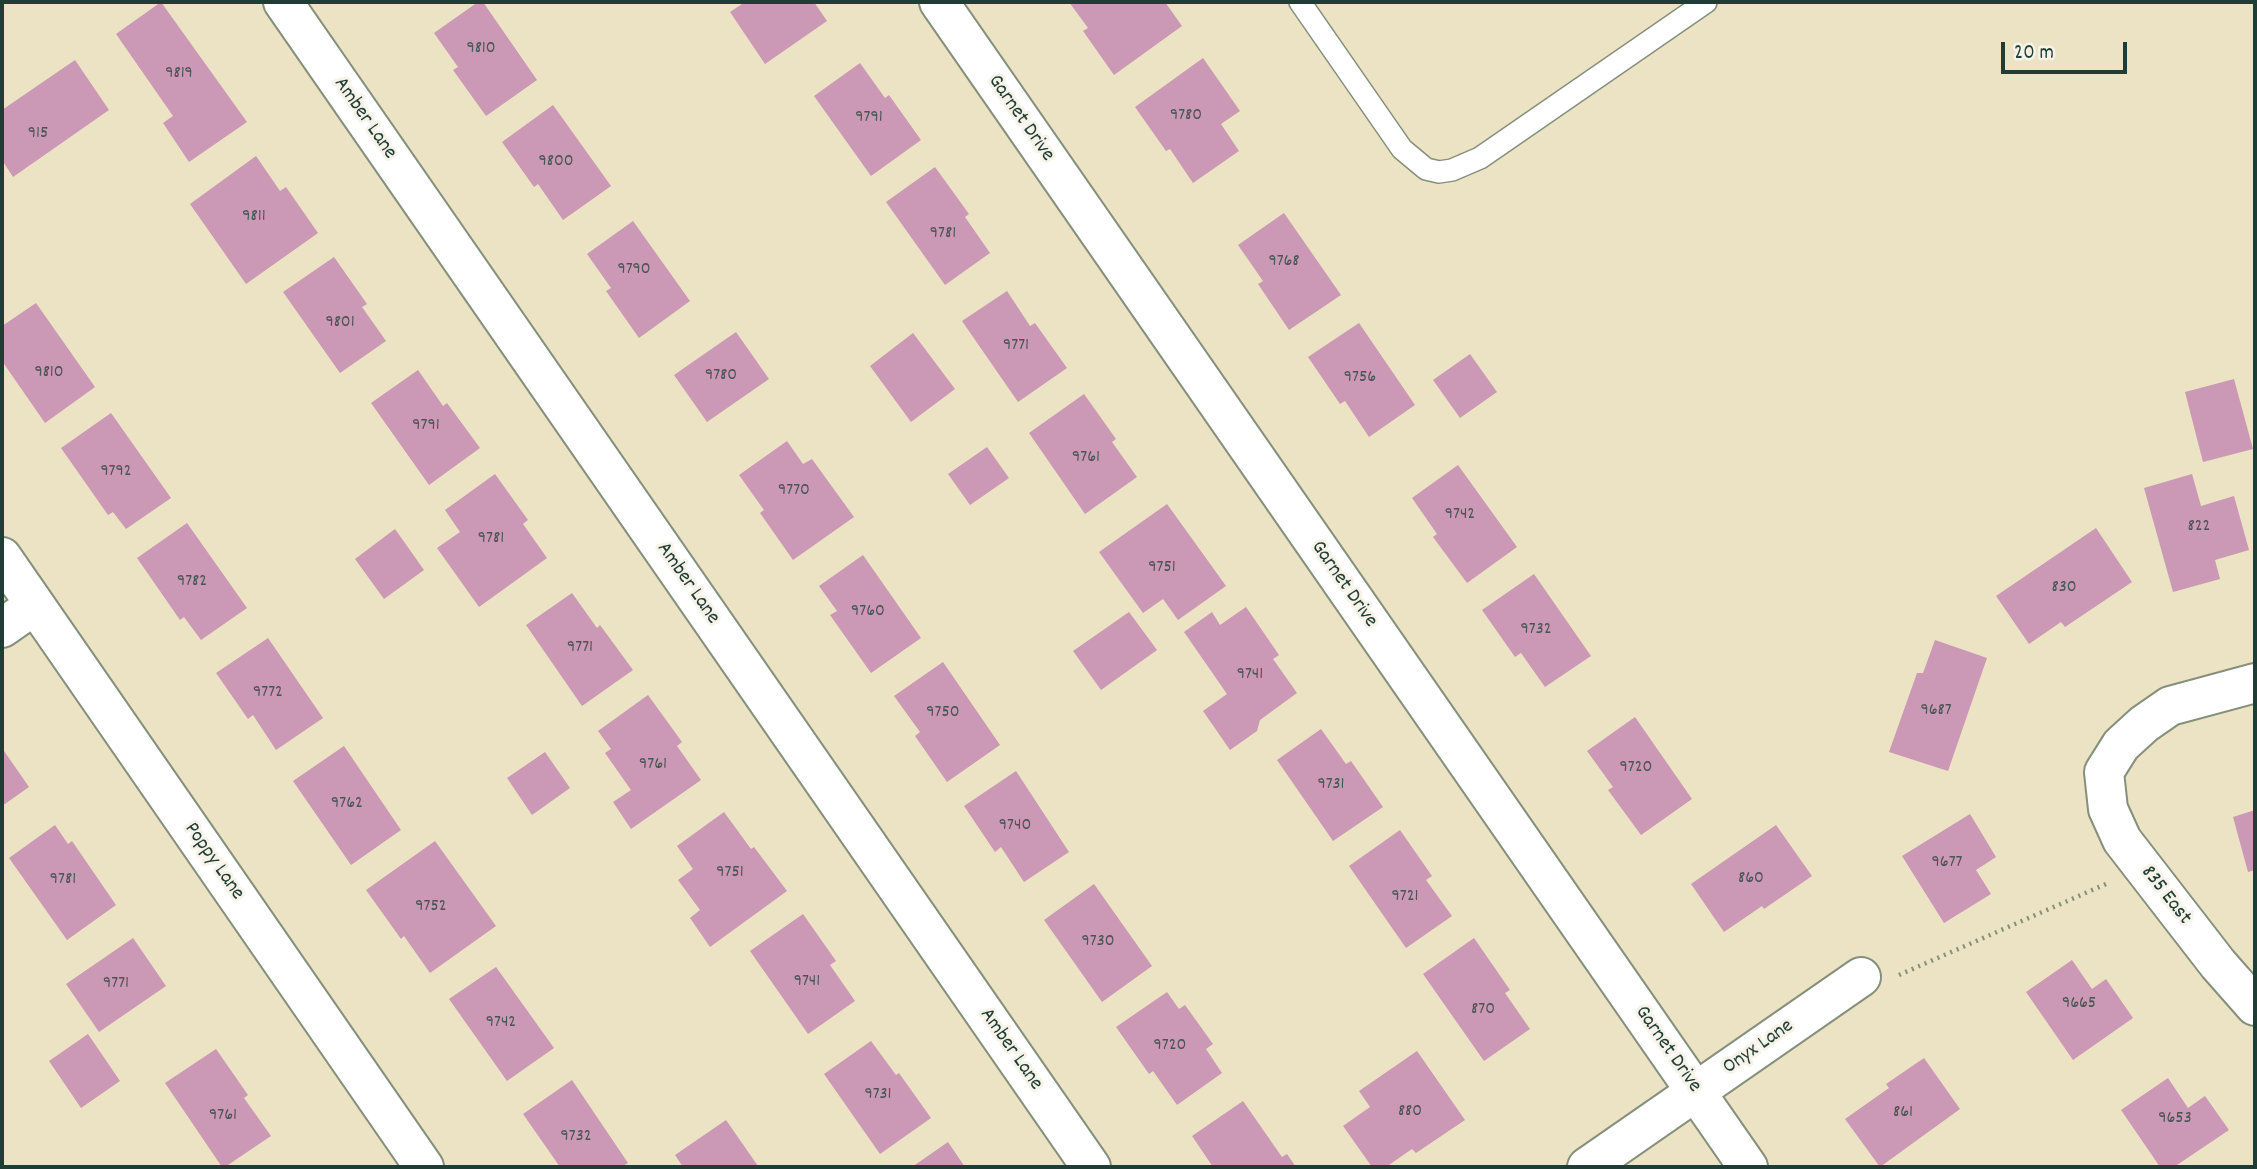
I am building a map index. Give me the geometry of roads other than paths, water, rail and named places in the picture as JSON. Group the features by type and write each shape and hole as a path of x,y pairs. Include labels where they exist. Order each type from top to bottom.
{"street":[{"name":"Amber Lane","path":"283,2 1091,1167"},
{"name":"Garnet Drive","path":"939,2 1748,1167"},
{"name":"Poppy Lane","path":"2,557 424,1167"},
{"path":"2,628 35,605"},
{"name":"835 East","path":"2255,683 2171,706 2144,724 2121,745 2104,772 2108,809 2122,840 2218,964 2255,1006"},
{"name":"Onyx Lane","path":"1587,1167 1861,977"}],"lane":[{"path":"1300,2 1402,149 1426,169 1439,172 1452,170 1480,158 1706,2"}]}
